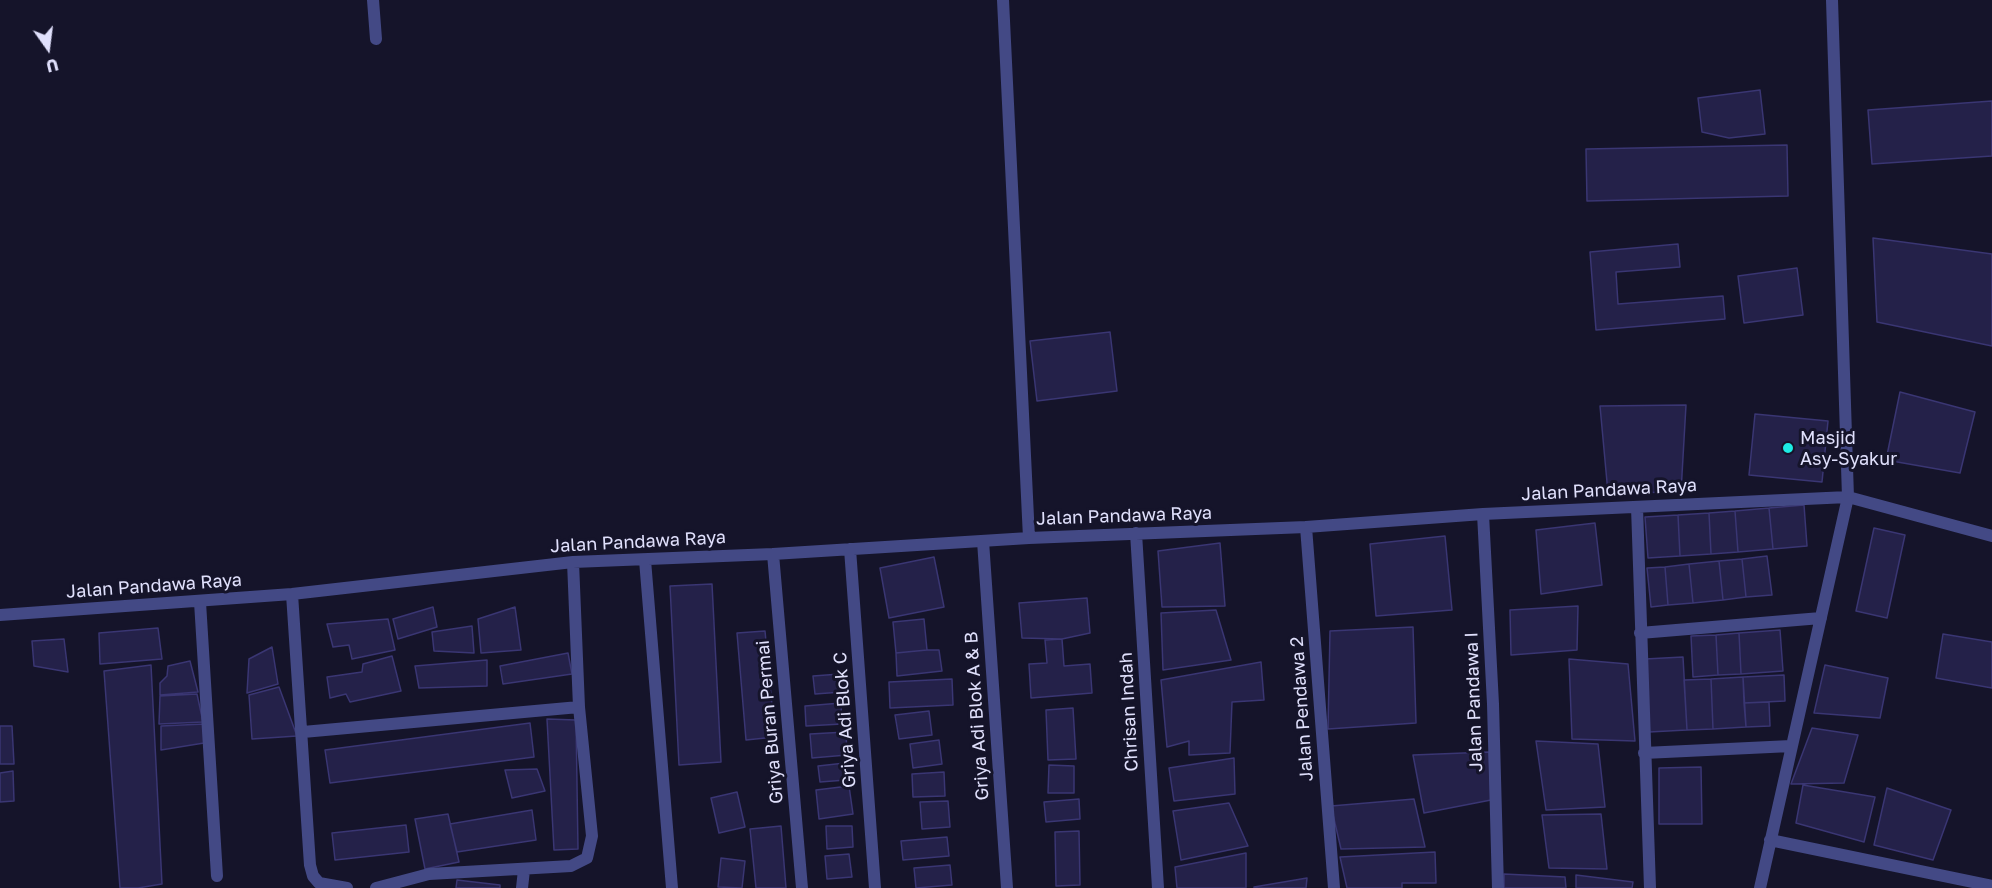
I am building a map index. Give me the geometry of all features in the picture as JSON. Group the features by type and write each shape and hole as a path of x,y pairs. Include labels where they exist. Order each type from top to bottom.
{"street":[{"path":"373,0 376,39"},
{"path":"1003,0 1029,538"},
{"path":"1760,888 1848,497 1832,0"},
{"name":"Jalan Pandawa Raya","path":"1,615 292,594 573,562 773,554 1029,538 1306,527 1483,514 1848,497 1992,536"},
{"path":"1637,507 1650,888"},
{"name":"Jalan Pandawa I","path":"1483,514 1493,704 1498,888"},
{"name":"Jalan Pendawa 2","path":"1306,527 1334,888"},
{"name":"Chrisan Indah","path":"1136,533 1158,888"},
{"name":"Griya Adi Blok A & B","path":"984,541 1006,888"},
{"name":"Griya Adi Blok C","path":"850,549 875,888"},
{"name":"Griya Buran Permai","path":"773,554 802,888"},
{"path":"645,560 672,888"},
{"path":"376,888 429,874 571,866 587,858 592,836 579,707 573,562"},
{"path":"292,594 303,732 310,866 319,884 347,888"},
{"path":"200,602 218,876"},
{"path":"1640,633 1821,618"},
{"path":"303,732 579,707"},
{"path":"1644,753 1791,746"},
{"path":"1770,840 1992,886"},
{"path":"522,888 524,870"}],"building":[{"path":"1760,90 1765,134 1729,138 1702,132 1698,98"},
{"path":"1992,101 1992,156 1872,164 1868,110"},
{"path":"1787,145 1788,196 1587,201 1586,149"},
{"path":"1873,238 1992,254 1992,346 1877,322"},
{"path":"1678,244 1680,267 1616,272 1618,304 1723,296 1725,319 1596,330 1590,252"},
{"path":"1797,268 1803,315 1744,323 1738,276"},
{"path":"1110,332 1117,391 1037,401 1030,341"},
{"path":"1900,392 1975,412 1960,473 1886,460"},
{"path":"1686,405 1681,492 1608,493 1600,406"},
{"name":"Masjid Asy-Syakur","path":"1755,414 1828,421 1822,482 1749,475"},
{"path":"1804,505 1807,546 1773,549 1769,508"},
{"path":"1769,508 1773,549 1738,552 1735,511"},
{"path":"1735,511 1738,552 1711,554 1709,513"},
{"path":"1709,513 1711,554 1680,556 1678,515"},
{"path":"1678,515 1680,556 1648,558 1645,517"},
{"path":"1595,523 1602,585 1541,594 1536,530"},
{"path":"1874,528 1905,535 1887,618 1856,611"},
{"path":"1445,536 1452,610 1376,616 1370,544"},
{"path":"1220,543 1225,606 1162,607 1158,551"},
{"path":"1767,556 1772,595 1746,597 1742,559"},
{"path":"934,557 944,607 889,618 880,568"},
{"path":"1742,559 1746,597 1723,600 1719,561"},
{"path":"1719,561 1723,600 1693,603 1689,564"},
{"path":"1689,564 1693,603 1668,605 1665,567"},
{"path":"1665,567 1668,605 1651,607 1647,568"},
{"path":"712,584 721,762 679,765 670,586"},
{"path":"1087,598 1090,633 1062,639 1022,638 1019,603"},
{"path":"1578,606 1577,650 1511,655 1510,610"},
{"path":"433,607 437,627 398,639 393,619"},
{"path":"515,607 521,650 481,653 478,619"},
{"path":"1216,610 1231,660 1163,670 1161,613"},
{"path":"388,619 395,650 352,659 349,645 333,647 327,624"},
{"path":"924,619 927,650 896,653 893,622"},
{"path":"472,626 474,653 434,651 432,632"},
{"path":"1413,627 1416,723 1328,729 1330,631"},
{"path":"158,628 162,659 100,664 99,633"},
{"path":"1780,630 1783,671 1741,674 1739,633"},
{"path":"765,631 775,737 746,740 737,633"},
{"path":"1739,633 1741,674 1718,675 1716,635"},
{"path":"1943,634 1992,642 1992,688 1936,678"},
{"path":"1716,635 1718,675 1693,677 1691,636"},
{"path":"64,639 68,672 34,666 32,641"},
{"path":"1062,639 1064,666 1090,664 1092,693 1031,698 1029,664 1047,663 1045,640"},
{"path":"272,647 278,684 247,693 249,659"},
{"path":"939,650 942,671 897,676 896,653"},
{"path":"568,653 572,674 503,684 500,666"},
{"path":"392,656 401,691 350,702 346,694 330,698 327,677 362,672 363,664"},
{"path":"1683,657 1687,730 1649,732 1645,659"},
{"path":"1569,659 1628,664 1635,741 1572,739"},
{"path":"487,660 487,686 419,688 415,666"},
{"path":"190,661 198,692 160,695 160,683 167,676 168,666"},
{"path":"1261,662 1264,700 1232,702 1230,753 1189,755 1189,741 1167,747 1161,680"},
{"path":"151,665 162,884 120,888 104,671"},
{"path":"1825,665 1888,678 1880,718 1814,713"},
{"path":"840,674 842,692 815,694 813,676"},
{"path":"1784,675 1785,701 1744,703 1743,677"},
{"path":"1743,677 1746,727 1713,729 1711,679"},
{"path":"952,679 953,705 890,708 889,682"},
{"path":"1711,679 1713,729 1687,730 1684,680"},
{"path":"279,687 297,736 252,739 249,695"},
{"path":"197,694 203,722 159,724 160,696"},
{"path":"1769,702 1770,726 1746,727 1744,703"},
{"path":"841,703 842,724 806,726 805,706"},
{"path":"1073,708 1076,759 1048,760 1046,710"},
{"path":"929,711 932,735 899,739 895,715"},
{"path":"547,719 576,720 578,849 554,850"},
{"path":"530,723 534,757 330,783 325,750"},
{"path":"204,724 204,743 161,750 161,726"},
{"path":"0,726 12,726 14,764 0,764"},
{"path":"1812,728 1858,735 1844,783 1791,784"},
{"path":"846,732 847,755 812,758 810,734"},
{"path":"939,740 942,764 913,768 910,744"},
{"path":"1536,741 1598,744 1605,807 1546,810"},
{"path":"1489,752 1491,800 1424,813 1413,755"},
{"path":"1234,758 1235,794 1174,801 1169,768"},
{"path":"845,763 846,780 820,782 818,766"},
{"path":"1049,765 1074,766 1074,793 1048,793"},
{"path":"1701,767 1702,824 1659,824 1659,768"},
{"path":"537,769 545,791 512,798 505,770"},
{"path":"13,771 14,801 0,802 0,773"},
{"path":"944,772 945,796 913,797 912,774"},
{"path":"1803,785 1875,797 1864,842 1796,823"},
{"path":"849,786 853,814 819,819 816,790"},
{"path":"1887,788 1951,810 1933,860 1874,845"},
{"path":"737,792 745,827 719,833 711,798"},
{"path":"1079,799 1080,819 1046,822 1044,802"},
{"path":"1414,799 1425,847 1341,849 1331,806"},
{"path":"948,801 950,827 922,829 920,802"},
{"path":"1229,803 1248,846 1181,860 1173,811"},
{"path":"532,810 536,840 457,852 450,824"},
{"path":"448,814 459,862 425,869 415,819"},
{"path":"1601,814 1607,869 1549,868 1542,815"},
{"path":"406,825 409,852 335,860 332,833"},
{"path":"781,826 786,888 756,888 750,829"},
{"path":"826,826 852,826 853,847 827,849"},
{"path":"1079,831 1080,885 1056,886 1055,832"},
{"path":"947,837 949,856 903,860 901,841"},
{"path":"1435,852 1436,883 1402,883 1402,888 1347,888 1340,857"},
{"path":"1246,853 1246,888 1177,888 1175,867"},
{"path":"849,854 852,877 827,879 825,856"},
{"path":"721,858 745,861 742,888 718,887"},
{"path":"950,865 952,885 916,888 914,868"},
{"path":"1504,874 1565,877 1566,888 1504,888"},
{"path":"1576,875 1633,882 1632,888 1576,888"},
{"path":"1307,878 1306,888 1254,888 1254,887"},
{"path":"457,880 500,885 500,888 456,888"}],"place":[{"name":"Masjid Asy-Syakur","path":"1788,448"}]}
